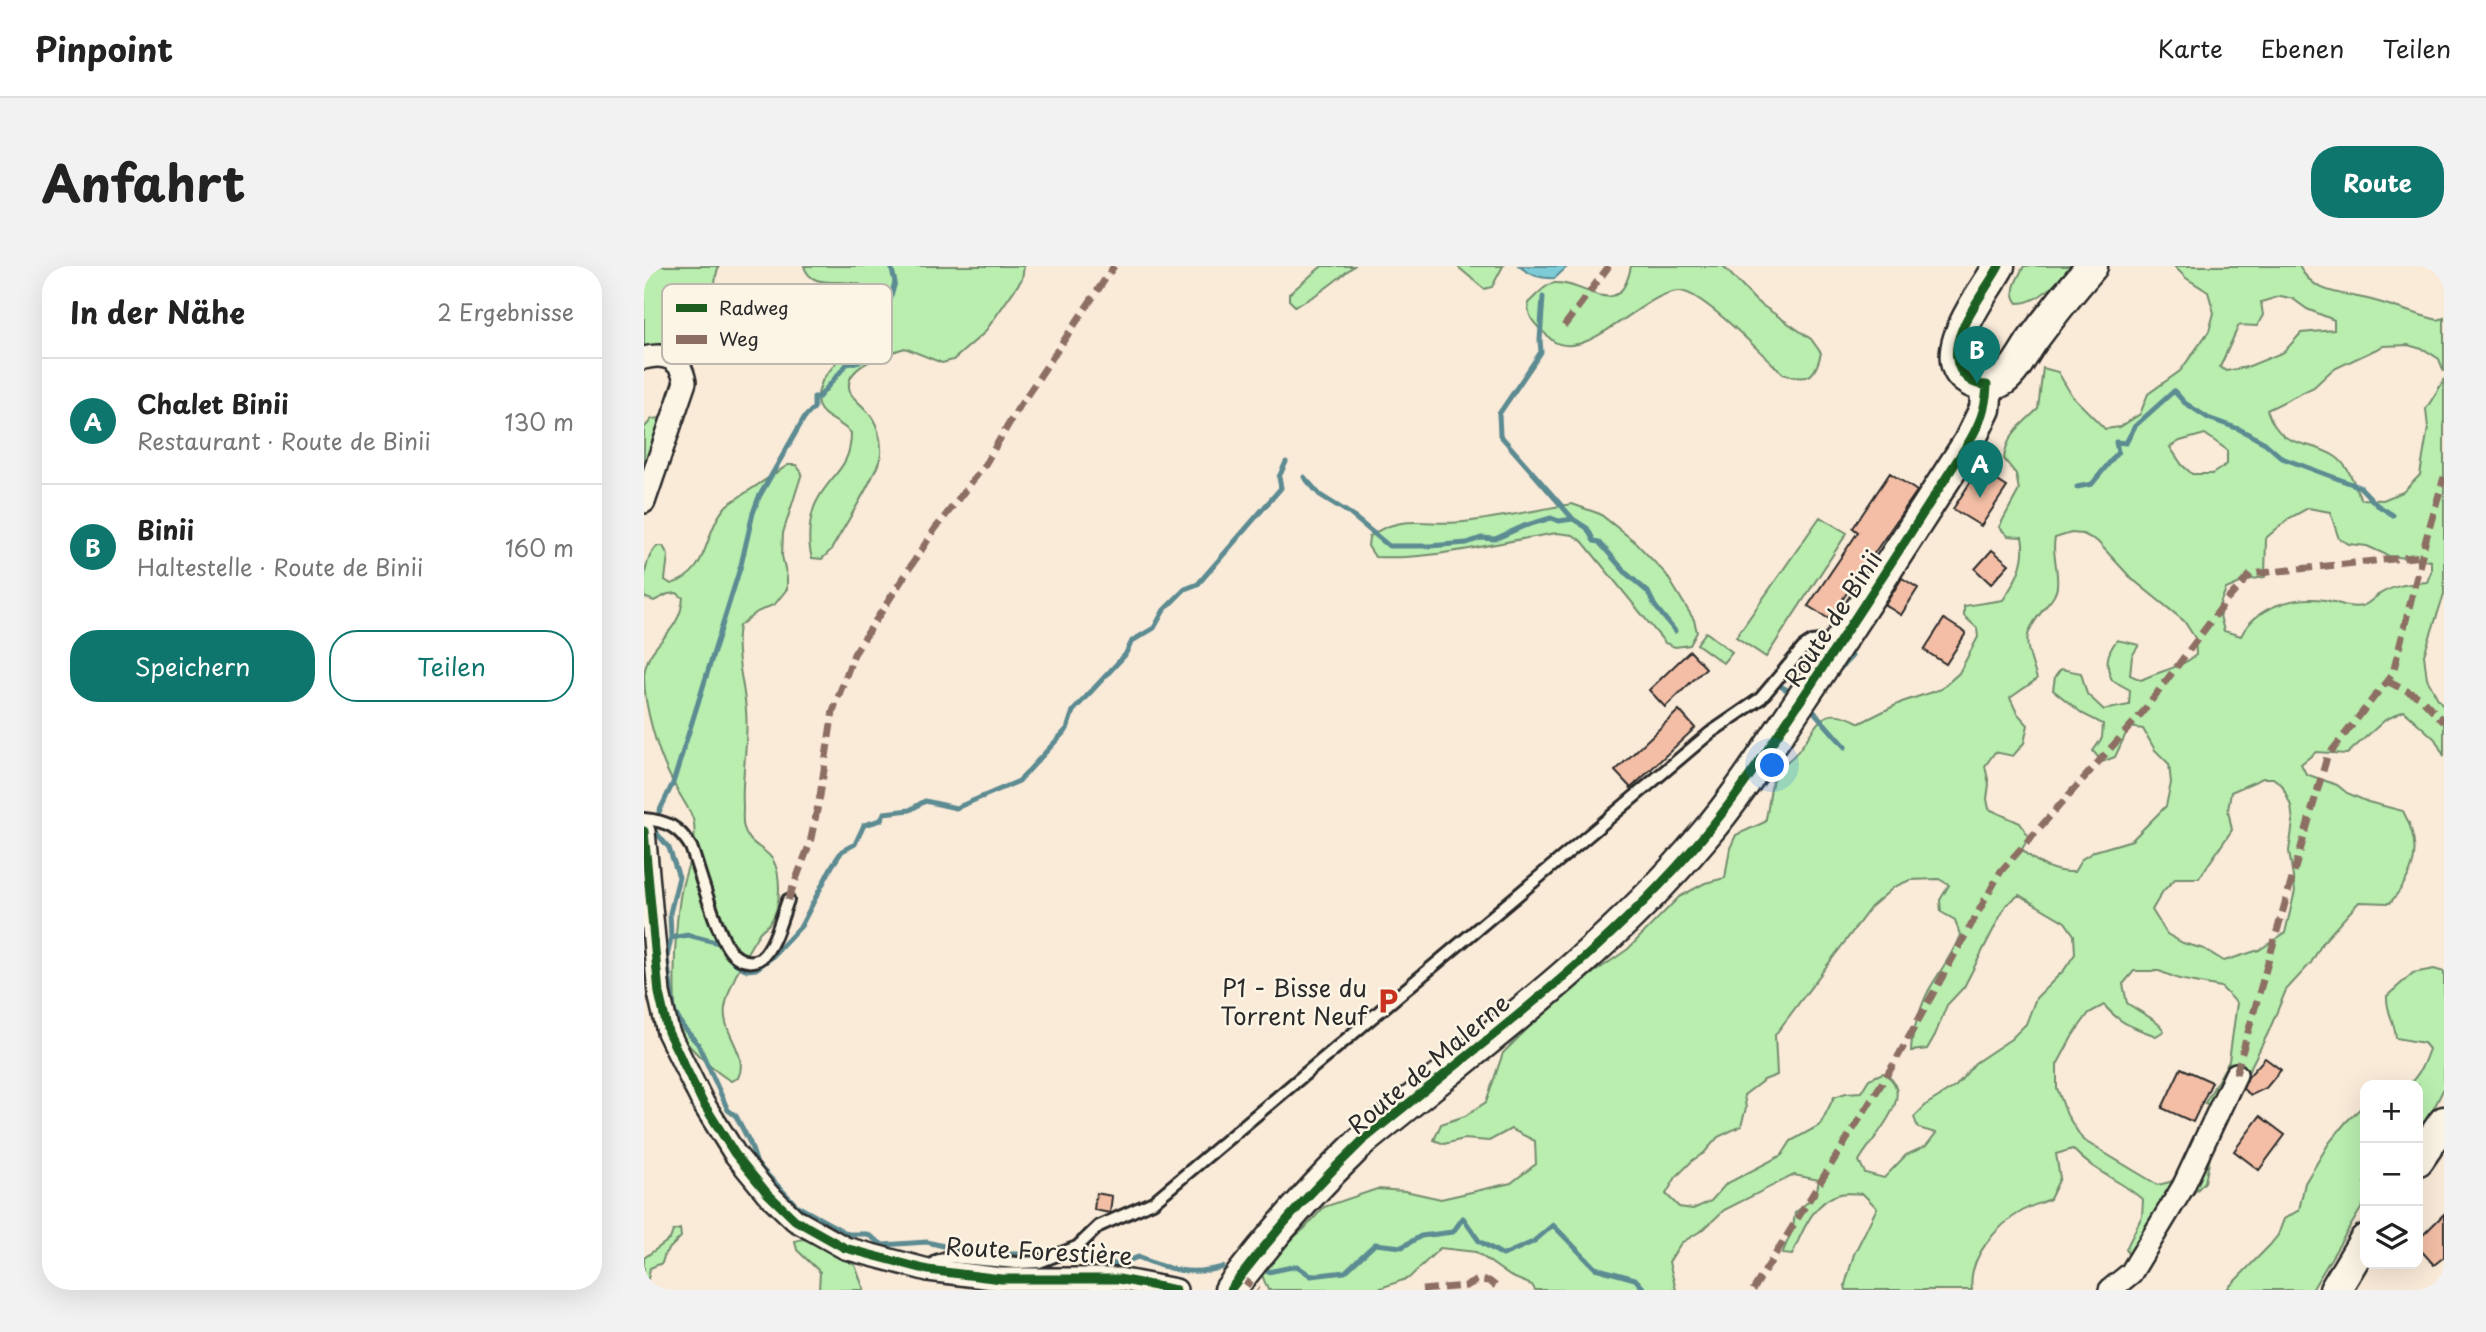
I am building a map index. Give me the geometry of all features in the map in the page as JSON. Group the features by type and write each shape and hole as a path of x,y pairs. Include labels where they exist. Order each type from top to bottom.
{"street":[{"name":"Route de Binii","path":"1665,879 1728,805 1843,638 1969,443 1985,410 1975,380 1955,357 1957,341 1999,266"},
{"path":"1975,380 2001,381 2007,377 2054,311 2092,266"},
{"path":"644,358 662,355"},
{"path":"644,502 685,382 679,364"},
{"name":"Route Forestière","path":"644,831 659,993 667,1032 703,1103 735,1154 783,1209 825,1239 845,1248 928,1270 1001,1279 1119,1279 1176,1290"},
{"name":"Route de Malerne","path":"1230,1290 1283,1224 1363,1141 1574,967 1665,879"},
{"path":"2110,1290 2131,1273 2183,1187 2236,1074"},
{"path":"2423,1153 2444,1122"},
{"path":"2335,1290 2360,1248"}],"lane":[{"path":"928,1270 936,1261 948,1257 1017,1263 1039,1262 1077,1248 1099,1226 1153,1202 1710,733 1761,698 1803,648 1812,642 1843,638"},
{"path":"644,820 672,824 687,839 723,937 730,952 740,959 751,962 760,958 769,948 788,900"}],"green space":[{"path":"644,266 719,266 715,284 662,284 662,344 644,352"},
{"path":"804,266 1024,266 1022,279 984,333 953,360 942,363 905,348 892,352 892,284 826,282 809,275"},
{"path":"1322,266 1354,266 1319,293 1295,306 1289,300 1289,294"},
{"path":"1457,266 1503,266 1492,287 1484,289"},
{"path":"1631,266 1723,266 1756,301 1811,339 1821,353 1816,368 1809,376 1799,378 1783,374 1717,312 1702,301 1679,291 1649,302 1583,343 1567,345 1553,341 1531,318 1528,303 1548,286 1555,283 1566,284 1600,296 1610,296 1619,293 1626,283"},
{"path":"2024,266 2071,266 2041,295 2018,303 2014,289"},
{"path":"2174,266 2299,266 2314,283 2332,292 2375,301 2438,320 2444,318 2444,372 2439,359 2425,350 2408,345 2383,346 2332,370 2314,387 2267,410 2280,433 2296,442 2325,451 2341,461 2361,499 2383,500 2403,492 2420,475 2428,428 2426,409 2444,380 2444,594 2424,655 2427,679 2444,706 2444,756 2435,739 2404,711 2385,720 2347,754 2316,752 2301,764 2306,774 2337,785 2347,793 2368,802 2403,811 2415,848 2406,881 2390,903 2359,902 2323,942 2311,963 2286,990 2268,1033 2227,1114 2205,1103 2229,1061 2237,1003 2221,987 2179,979 2159,971 2134,971 2123,984 2127,1003 2152,1019 2164,1031 2156,1036 2134,1027 2121,1021 2104,1005 2089,1013 2057,1065 2057,1088 2067,1115 2083,1140 2158,1185 2170,1182 2212,1148 2205,1182 2193,1194 2172,1190 2130,1259 2126,1249 2142,1216 2143,1200 2089,1164 2073,1149 2056,1154 2060,1178 2050,1199 2014,1216 1994,1233 1974,1266 1972,1290 1846,1290 1854,1254 1877,1208 1863,1194 1840,1194 1823,1203 1810,1219 1792,1255 1782,1254 1793,1228 1795,1213 1816,1195 1819,1180 1794,1175 1724,1210 1704,1229 1681,1243 1669,1262 1676,1290 1535,1290 1532,1285 1510,1276 1476,1252 1440,1248 1409,1278 1375,1290 1268,1290 1260,1270 1274,1253 1304,1229 1324,1207 1377,1189 1405,1191 1441,1199 1511,1183 1536,1164 1535,1141 1511,1129 1489,1141 1464,1139 1444,1144 1434,1140 1441,1124 1465,1116 1486,1102 1503,1053 1560,996 1628,949 1679,897 1705,883 1725,878 1730,848 1736,835 1765,822 1775,776 1822,719 1836,715 1860,723 1902,702 1941,689 1959,673 1978,637 1977,628 1964,616 1964,606 2003,600 2022,562 2022,537 2008,536 1999,527 2019,490 2016,474 2004,459 2011,437 2038,409 2043,368 2058,372 2072,396 2105,429 2120,427 2140,414 2148,394 2180,371 2209,331 2214,313 2208,292 2186,278","holes":["2281,296 2293,299 2307,309 2334,320 2334,330 2301,333 2284,352 2247,367 2226,371 2220,367 2239,325 2257,326 2263,315 2261,302","2205,434 2227,450 2227,464 2212,474 2192,474 2170,447 2180,441","2308,508 2330,512 2339,539 2349,544 2367,546 2389,556 2431,561 2431,572 2427,582 2391,589 2362,606 2352,607 2313,599 2289,602 2277,605 2256,617 2241,636 2224,631 2218,608 2226,589 2247,580 2265,577 2266,538 2288,519","2071,533 2083,534 2097,541 2131,578 2184,621 2195,638 2196,655 2141,680 2130,675 2132,656 2139,645 2117,640 2109,655 2108,669 2112,680 2130,690 2129,705 2104,710 2087,694 2081,673 2061,669 2055,677 2053,690 2083,714 2103,724 2102,738 2093,751 2102,762 2115,757 2129,727 2143,729 2155,750 2169,764 2171,783 2166,806 2132,840 2095,851 2082,859 2074,872 2059,871 2046,866 2022,849 2029,837 2020,823 1989,809 1989,784 1985,766 1995,752 2013,756 2024,743 2028,725 2017,713 2010,698 2037,679 2027,639 2032,625 2056,591 2055,538","2263,778 2273,778 2282,785 2291,806 2293,822 2289,851 2295,891 2285,933 2259,950 2224,961 2204,949 2183,943 2167,934 2152,910 2163,891 2176,878 2199,878 2232,830 2228,810 2231,792","1939,879 1949,885 1940,900 1941,912 1955,920 1960,935 1925,998 1915,1026 1911,1051 1927,1049 1947,1005 1964,987 2006,905 2019,895 2065,922 2074,935 2075,954 2064,970 2036,998 2026,1024 2011,1039 1975,1063 1956,1086 1927,1104 1914,1117 1918,1128 1936,1133 1926,1146 1906,1155 1884,1178 1865,1173 1859,1161 1890,1116 1895,1103 1897,1092 1893,1082 1883,1073 1869,1079 1861,1092 1834,1097 1820,1125 1791,1141 1782,1155 1726,1184 1711,1201 1693,1209 1679,1207 1666,1194 1676,1177 1718,1137 1741,1126 1746,1108 1744,1095 1764,1080 1777,1075 1775,1035 1871,907 1894,887 1910,880"]},
{"path":"835,364 865,364 851,376 849,385 851,394 870,414 876,425 881,454 859,501 831,550 822,559 812,558 810,551 813,512 823,490 848,454 851,433 819,408 819,392 823,379"},
{"path":"660,418 662,428 644,470 644,428 652,419"},
{"path":"788,465 796,465 802,473 783,533 782,556 787,589 775,604 757,612 739,626 738,636 738,658 747,722 743,826 753,842 775,863 779,889 774,916 748,951 734,980 725,1008 727,1026 738,1052 741,1069 738,1078 731,1081 690,1046 681,1034 677,1022 674,984 678,918 682,887 695,836 691,815 667,771 657,745 646,702 644,676 651,654 681,611 683,598 677,593 654,601 644,597 645,577 653,551 657,546 663,546 668,555 665,580 671,584 684,579 700,561 713,527 727,505"},
{"path":"1572,504 1600,514 1634,541 1666,574 1694,620 1697,632 1690,645 1675,647 1665,643 1583,542 1573,535 1557,533 1421,556 1375,557 1368,546 1369,537 1392,525 1464,522"},
{"path":"1820,517 1847,533 1766,657 1736,637"},
{"path":"1706,632 1732,652 1723,663 1697,644"},
{"path":"2434,969 2444,972 2444,1088 2434,1108 2432,1122 2423,1132 2423,1080 2413,1080 2429,1049 2424,1043 2396,1038 2387,996 2413,973"},
{"path":"2360,1109 2360,1210 2312,1290 2226,1290 2270,1245 2278,1235 2284,1219 2299,1210 2305,1183 2329,1143"},
{"path":"680,1229 681,1237 665,1253 662,1263 650,1268 648,1279 644,1282 644,1258 670,1239 673,1231"},
{"path":"795,1241 811,1241 855,1265 864,1290 819,1290 820,1272 797,1250"}],"water":[{"path":"1519,266 1568,266 1555,278 1550,278 1536,276"}],"building":[{"path":"1979,469 2007,487 1981,526 1953,509"},
{"path":"1890,473 1917,491 1829,619 1808,606 1858,532 1853,528"},
{"path":"1992,550 2009,564 1991,584 1975,569"},
{"path":"1902,578 1918,588 1901,615 1885,605"},
{"path":"1944,619 1966,633 1946,664 1924,650"},
{"path":"1690,651 1706,668 1665,707 1649,690"},
{"path":"1679,710 1695,728 1631,788 1615,771"},
{"path":"2265,1058 2281,1070 2266,1088 2251,1095 2243,1089 2248,1077"},
{"path":"2181,1068 2212,1082 2193,1122 2162,1108"},
{"path":"2260,1116 2285,1135 2259,1170 2234,1151"},
{"path":"1096,1193 1112,1196 1110,1213 1094,1210"},
{"path":"2444,1214 2444,1257 2434,1265 2423,1253 2423,1235"}],"waterway":[{"path":"891,266 895,282 892,293"},
{"path":"1543,297 1541,352 1499,414 1500,435 1573,519"},
{"path":"659,812 673,783 741,565 759,497 804,418 814,408 814,397 819,397 847,364"},
{"path":"2077,487 2092,484 2118,452 2116,442 2126,443 2135,426 2174,391 2185,403 2208,418 2239,429 2265,443 2282,458 2360,487 2377,505 2393,515"},
{"path":"671,938 688,935 719,943 733,962 747,970 756,969 771,958 801,926 832,866 842,851 855,844 864,825 881,820 884,813 910,810 925,801 956,808 1019,781 1067,729 1073,711 1125,655 1132,641 1154,628 1164,610 1185,589 1198,584 1281,488 1279,477 1286,462"},
{"path":"1304,477 1320,495 1349,513 1389,546 1429,546 1467,543 1481,538 1495,539 1551,518 1559,521 1573,519 1587,528 1594,541 1599,542 1627,574 1648,592 1655,606 1675,631"},
{"path":"1834,675 1852,656"},
{"path":"1782,687 1792,693"},
{"path":"1808,705 1845,747"},
{"path":"655,831 669,848 679,877 670,913 671,938 667,957 674,1011 683,1027 698,1044 728,1110 736,1116 750,1143 757,1164 797,1206 848,1234 867,1234 883,1245 927,1242 977,1254 1042,1254"},
{"path":"1268,1272 1297,1266 1311,1276 1345,1272 1375,1244 1402,1247 1421,1236 1453,1232 1463,1218 1479,1241 1503,1255 1533,1242 1553,1225 1595,1268 1635,1279 1645,1290"},
{"path":"1093,1258 1118,1265 1138,1257 1170,1268 1190,1271 1223,1267"}],"marked path":[{"path":"788,900 810,843 833,711 854,654 935,529 984,466 1017,410 1114,266"},
{"path":"1564,326 1609,266"},
{"path":"2236,1074 2327,757 2393,673 2444,477"},
{"path":"1753,1290 1895,1062 2001,871 2142,713 2226,601 2251,574 2422,556"},
{"path":"2387,681 2421,698 2444,722"},
{"path":"1240,1277 1258,1290"},
{"path":"1422,1290 1466,1286 1478,1280 1489,1281 1498,1290"}],"cycle path":[{"path":"1230,1290 1293,1213 1362,1141 1582,960 1664,881 1729,805 1969,442 1984,408 1987,385 1974,383 1962,373 1957,357 1957,344 1968,316 1999,266"},
{"path":"644,831 659,993 668,1032 703,1103 735,1154 767,1193 795,1220 845,1248 928,1270 1001,1279 1119,1279 1176,1290"}],"place":[{"name":"Binii","path":"1977,384"},
{"name":"Chalet Binii","path":"1980,498"},
{"name":"P1 - Bisse du Torrent Neuf","path":"1388,1001"}]}
